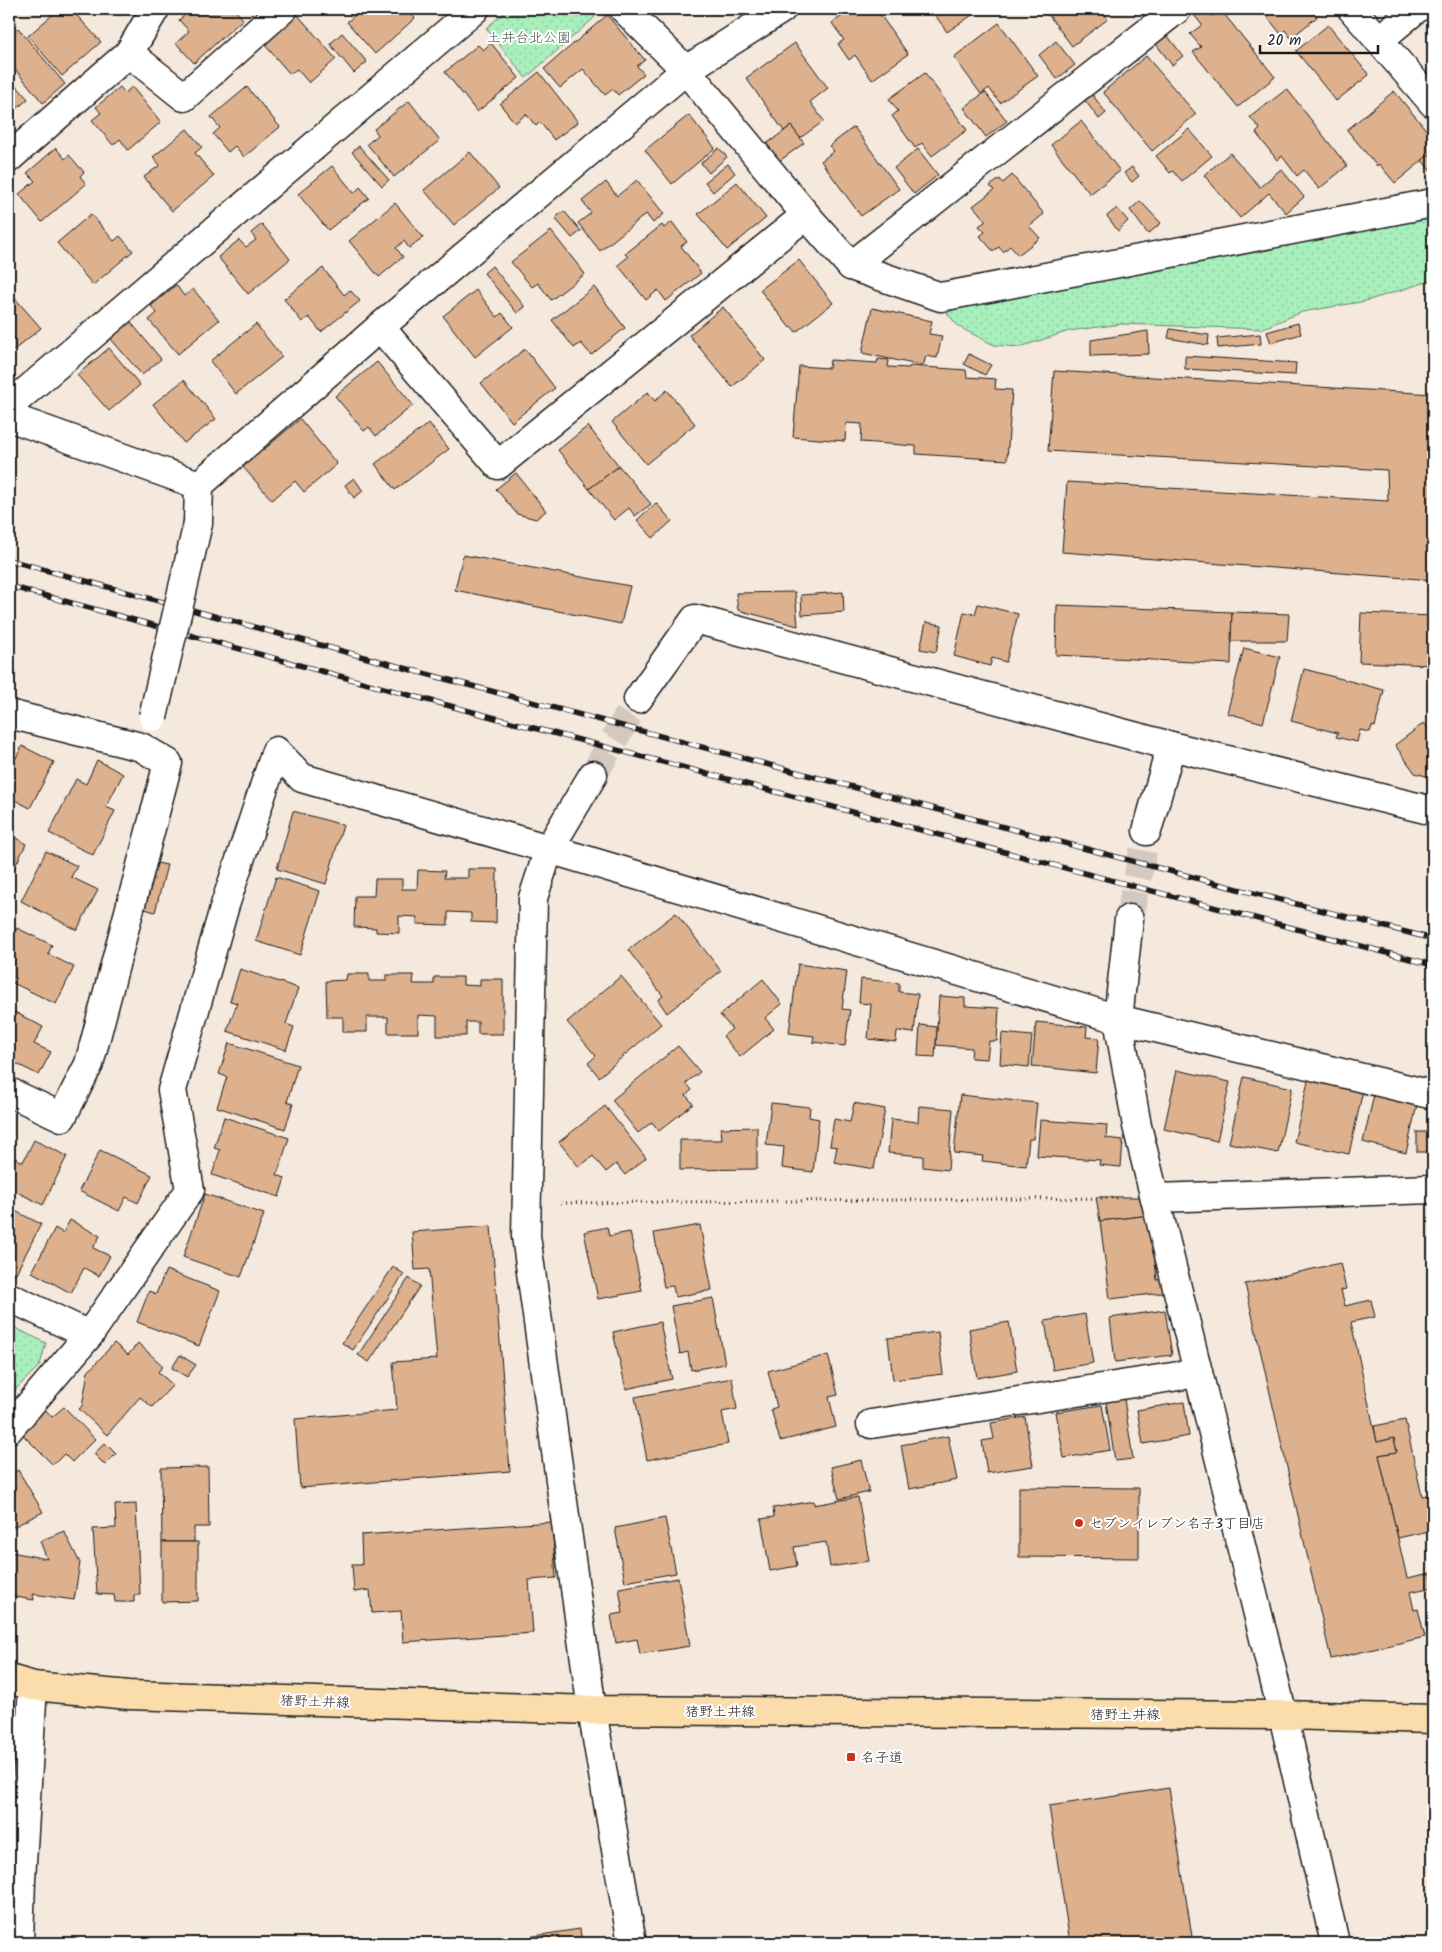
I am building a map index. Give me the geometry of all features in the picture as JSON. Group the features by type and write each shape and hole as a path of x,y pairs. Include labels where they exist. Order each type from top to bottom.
{"main road":[{"name":"猪野土井線","path":"21,1682 129,1695 592,1710 1283,1715 1433,1720"}],"street":[{"path":"9,158 129,53 155,9"},
{"path":"129,53 184,97 283,9"},
{"path":"9,406 475,9"},
{"path":"624,9 686,70 806,215 851,266 941,296 1433,203"},
{"path":"141,748 153,716 198,523 198,486 380,327 686,70 782,9"},
{"path":"851,266 1176,9"},
{"path":"1352,9 1433,103"},
{"path":"1379,40 1416,9"},
{"path":"380,327 498,465 806,215"},
{"path":"9,417 198,486"},
{"path":"638,699 695,618 1171,746 1433,811"},
{"path":"9,714 141,748 168,763 89,1064 62,1117 9,1092"},
{"path":"1147,831 1171,746"},
{"path":"9,1429 89,1335 190,1190 172,1090 226,905 276,751 302,778 549,848 1118,1019 1433,1095"},
{"path":"593,775 549,848 533,898 526,1236 592,1710 632,1943"},
{"path":"1129,920 1118,1019 1137,1126 1283,1715 1335,1943"},
{"path":"1155,1198 1433,1189"},
{"path":"9,1297 89,1335"},
{"path":"871,1424 1198,1373"},
{"path":"19,1943 21,1682"}],"path":[{"path":"527,1204 1155,1198"}],"green space":[{"name":"土井台北公園","path":"509,9 588,9 595,17 526,78 486,28"},
{"path":"1433,216 1433,280 1366,301 1302,312 1261,329 1121,324 1069,331 1020,347 994,345 959,327 947,313 965,303"},
{"path":"9,1325 46,1343 40,1365 9,1396"}],"building":[{"path":"59,9 71,9 101,42 62,76 28,36"},
{"path":"192,9 234,9 243,19 194,63 176,43 189,31 179,20"},
{"path":"362,9 407,9 415,18 375,54 347,22"},
{"path":"852,9 876,9 908,54 872,80 855,55 849,60 838,44 844,40 832,23"},
{"path":"931,9 981,9 947,32"},
{"path":"1044,9 1101,9 1108,19 1072,46"},
{"path":"1202,9 1207,9 1212,16 1220,9 1275,77 1238,107 1193,52 1201,47 1190,34 1202,25 1194,15"},
{"path":"1261,9 1310,9 1317,17 1291,38 1285,30 1281,34"},
{"path":"297,14 336,59 309,83 297,69 290,74 264,44"},
{"path":"607,15 645,60 637,66 644,74 618,95 613,89 605,95 583,69 560,88 544,69"},
{"path":"999,23 1038,76 1000,103 989,88 981,94 954,57"},
{"path":"1328,25 1369,75 1336,101 1296,51"},
{"path":"18,28 65,84 43,103 9,62 9,36"},
{"path":"342,33 367,62 354,73 330,44"},
{"path":"1167,35 1183,56 1172,65 1156,44"},
{"path":"1056,41 1075,65 1057,79 1039,55"},
{"path":"491,43 519,78 477,112 445,72 478,45 483,50"},
{"path":"795,43 828,88 810,102 824,121 800,138 791,126 784,131 746,78"},
{"path":"1146,56 1196,114 1152,151 1103,92"},
{"path":"539,72 578,122 554,140 540,122 536,126 526,114 515,123 500,104"},
{"path":"925,73 967,130 932,156 922,143 915,148 892,116 898,111 889,99"},
{"path":"9,77 28,99 9,115"},
{"path":"120,87 125,93 132,87 161,122 128,150 120,139 113,145 92,120 101,113 96,107"},
{"path":"247,87 280,127 244,157 235,146 228,152 213,134 220,128 211,117"},
{"path":"1287,89 1347,166 1319,189 1304,170 1297,176 1282,156 1277,160 1256,133 1260,129 1250,117"},
{"path":"1394,91 1433,138 1433,152 1395,183 1379,164 1377,166 1347,130"},
{"path":"985,92 1007,121 986,137 964,108"},
{"path":"1091,93 1106,113 1099,119 1084,99"},
{"path":"409,101 440,140 394,177 367,144 378,135 374,129"},
{"path":"689,115 715,148 672,184 645,150"},
{"path":"1081,121 1120,171 1090,194 1051,145"},
{"path":"791,126 804,143 778,162 765,145"},
{"path":"854,127 899,189 861,216 821,161 834,151 829,146"},
{"path":"187,129 202,147 195,153 214,176 172,211 144,177 160,165 153,157"},
{"path":"1189,129 1212,156 1182,181 1173,171 1170,173 1156,156"},
{"path":"359,146 389,180 382,186 352,152"},
{"path":"56,148 65,159 69,155 84,172 80,176 86,184 42,222 19,194 35,181 27,173"},
{"path":"719,148 727,157 709,173 701,163"},
{"path":"918,149 938,175 914,194 894,168"},
{"path":"470,152 499,188 454,225 424,190"},
{"path":"1433,152 1433,170 1431,172 1422,160"},
{"path":"1230,153 1260,187 1281,169 1304,197 1286,213 1269,193 1240,218 1204,175"},
{"path":"728,164 735,173 713,192 705,182"},
{"path":"332,166 354,193 360,187 369,198 328,230 298,194"},
{"path":"1132,167 1139,176 1132,182 1124,173"},
{"path":"1012,175 1044,214 1029,226 1040,238 1018,255 1010,246 1003,252 999,247 993,251 980,236 985,232 979,226 986,221 973,206 994,190 990,186 1000,179 1003,183"},
{"path":"637,180 664,214 653,223 646,214 600,251 578,223 591,213 582,201 606,182 617,196"},
{"path":"737,182 766,218 727,250 698,214"},
{"path":"1140,201 1161,223 1148,234 1130,210"},
{"path":"395,203 423,237 409,248 404,241 396,248 403,257 379,277 349,241"},
{"path":"1117,208 1128,221 1118,231 1107,216"},
{"path":"564,211 581,231 572,238 555,218"},
{"path":"91,214 114,241 120,236 133,251 93,285 57,243"},
{"path":"672,222 687,242 681,246 701,273 666,301 658,290 646,300 618,265 628,257 625,254 662,225 664,228"},
{"path":"262,224 290,259 248,294 218,257 239,240 246,247 256,240 251,233"},
{"path":"551,231 585,274 551,300 538,283 532,287 511,262"},
{"path":"799,260 833,303 796,332 792,327 790,328 760,290"},
{"path":"492,266 525,307 517,313 484,273"},
{"path":"323,268 344,295 350,290 360,301 321,332 309,317 302,322 284,299"},
{"path":"176,285 184,296 193,289 219,320 178,354 149,320 157,313 151,306"},
{"path":"594,287 625,328 591,355 581,343 574,348 552,320"},
{"path":"476,290 497,317 502,313 513,327 475,357 443,316"},
{"path":"13,296 41,328 9,354 9,299"},
{"path":"723,307 765,360 732,387 689,335"},
{"path":"872,308 932,321 929,334 942,336 937,358 926,356 923,366 862,353"},
{"path":"124,314 161,359 142,375 104,331"},
{"path":"1298,323 1301,334 1271,343 1267,332"},
{"path":"256,324 282,357 236,394 210,361"},
{"path":"1170,329 1209,335 1208,345 1168,338"},
{"path":"1148,331 1149,354 1091,356 1091,340"},
{"path":"1260,334 1261,344 1218,348 1217,338"},
{"path":"109,348 140,385 109,411 77,375"},
{"path":"525,349 555,388 512,422 481,383"},
{"path":"969,354 991,365 985,375 964,364"},
{"path":"1185,356 1296,363 1295,375 1185,369"},
{"path":"878,359 889,360 888,367 909,368 910,366 966,370 967,377 996,379 995,389 1012,390 1007,460 916,454 916,446 861,442 862,424 846,423 845,441 793,437 799,366 829,368 830,360 877,363"},
{"path":"377,362 413,405 376,436 369,427 364,431 335,396"},
{"path":"1054,371 1433,394 1433,580 1062,552 1067,482 1388,501 1387,470 1048,451"},
{"path":"184,380 216,419 184,443 153,404"},
{"path":"667,390 695,424 646,464 612,422 648,392 655,401"},
{"path":"300,419 337,464 304,492 295,481 272,500 243,467"},
{"path":"429,423 449,449 395,490 375,464"},
{"path":"588,426 619,466 589,489 558,450"},
{"path":"619,466 651,504 635,516 629,508 614,520 589,489"},
{"path":"516,473 546,511 536,519 517,514 496,489"},
{"path":"354,478 363,491 354,498 345,485"},
{"path":"656,503 672,521 653,538 637,520"},
{"path":"463,555 630,586 621,624 455,590"},
{"path":"795,592 798,626 738,610 736,593"},
{"path":"843,592 844,612 802,615 801,595"},
{"path":"978,604 1018,614 1006,662 992,658 990,666 954,656 964,612 975,614"},
{"path":"1057,605 1232,612 1231,664 1056,655"},
{"path":"1232,612 1289,614 1287,641 1231,641"},
{"path":"1361,613 1433,616 1433,665 1359,662"},
{"path":"926,622 942,625 936,652 920,649"},
{"path":"1244,648 1280,657 1263,723 1227,713"},
{"path":"1304,669 1384,690 1375,727 1372,726 1370,732 1360,730 1357,742 1336,737 1338,733 1291,721"},
{"path":"1424,723 1433,735 1433,778 1415,773 1395,745"},
{"path":"22,746 54,762 30,808 9,797 9,754 16,758"},
{"path":"97,760 123,774 106,807 115,811 93,855 49,833 76,779 86,784"},
{"path":"293,811 343,825 326,884 277,869"},
{"path":"9,834 26,844 9,879"},
{"path":"46,851 77,866 71,877 98,890 77,930 21,901"},
{"path":"157,863 167,865 155,912 145,909"},
{"path":"468,869 497,869 496,923 471,922 471,913 448,912 448,925 417,924 417,917 399,916 399,933 376,932 376,928 354,927 355,896 374,896 375,879 402,879 402,889 417,889 418,870 445,871 444,878 468,878"},
{"path":"276,877 320,891 300,955 256,941"},
{"path":"676,913 721,971 667,1013 658,1000 663,996 628,950"},
{"path":"17,928 52,945 48,954 74,967 56,1004 9,981 9,945"},
{"path":"798,964 847,971 842,1009 850,1010 845,1046 813,1042 814,1036 789,1033"},
{"path":"240,969 298,988 286,1024 294,1027 286,1050 227,1031 237,1003 230,1001"},
{"path":"347,974 369,974 369,981 386,981 386,975 414,975 413,984 434,984 434,977 463,977 463,985 480,986 480,979 503,979 503,1034 478,1034 478,1022 466,1022 466,1036 437,1036 437,1016 418,1015 418,1033 388,1033 388,1017 367,1017 367,1032 343,1032 343,1017 327,1017 326,981 346,980"},
{"path":"621,976 661,1024 599,1077 588,1063 596,1056 567,1022"},
{"path":"763,979 782,1004 765,1018 774,1029 740,1057 723,1036 732,1029 720,1015"},
{"path":"861,979 899,983 899,992 918,994 914,1033 897,1031 896,1042 868,1039 871,1004 859,1003"},
{"path":"939,996 965,998 965,1006 999,1008 997,1041 989,1041 987,1059 971,1058 972,1048 936,1045"},
{"path":"9,1009 43,1027 34,1044 51,1052 39,1075 9,1060"},
{"path":"1036,1022 1087,1027 1086,1037 1099,1038 1096,1073 1032,1066"},
{"path":"920,1025 937,1027 935,1057 918,1056"},
{"path":"1002,1033 1032,1036 1029,1067 1000,1064"},
{"path":"229,1043 298,1065 287,1102 293,1104 285,1129 217,1107 227,1077 219,1074"},
{"path":"678,1046 700,1072 686,1083 692,1090 686,1095 693,1104 659,1131 652,1122 638,1133 612,1100"},
{"path":"1177,1070 1230,1082 1217,1141 1164,1129"},
{"path":"1244,1077 1292,1088 1278,1153 1229,1143"},
{"path":"1309,1077 1363,1090 1349,1154 1294,1142"},
{"path":"1376,1086 1419,1096 1406,1153 1363,1142"},
{"path":"960,1095 1037,1103 1033,1139 1029,1139 1026,1166 982,1161 983,1156 954,1153"},
{"path":"771,1103 810,1107 809,1117 819,1119 813,1172 782,1168 784,1147 766,1145"},
{"path":"854,1103 885,1109 874,1169 834,1162 837,1147 830,1146 834,1119 850,1122"},
{"path":"605,1106 646,1158 625,1175 616,1164 606,1172 593,1156 579,1167 559,1142"},
{"path":"919,1106 953,1109 948,1170 923,1167 923,1156 888,1153 891,1119 918,1122"},
{"path":"224,1117 289,1138 277,1175 285,1178 279,1197 212,1175 220,1150 214,1148"},
{"path":"1040,1120 1107,1125 1106,1138 1123,1140 1121,1167 1099,1165 1100,1160 1037,1156"},
{"path":"757,1127 757,1169 680,1170 680,1140 722,1140 721,1128"},
{"path":"1417,1132 1433,1132 1433,1152 1417,1152"},
{"path":"34,1140 67,1156 43,1205 9,1188 9,1170 15,1158 23,1162"},
{"path":"100,1150 152,1175 138,1203 126,1197 119,1211 79,1191"},
{"path":"205,1194 264,1214 241,1277 183,1257"},
{"path":"1096,1197 1148,1197 1150,1215 1100,1221"},
{"path":"9,1208 41,1224 16,1273 9,1269"},
{"path":"1150,1215 1157,1280 1168,1278 1170,1292 1110,1299 1100,1221"},
{"path":"70,1220 100,1236 93,1248 110,1256 99,1276 84,1268 71,1293 32,1272 55,1228 63,1233"},
{"path":"700,1225 712,1290 675,1297 673,1286 664,1287 654,1233"},
{"path":"491,1226 510,1471 300,1488 295,1419 397,1410 393,1362 437,1359 429,1269 415,1270 412,1232"},
{"path":"607,1227 609,1236 630,1232 642,1291 598,1299 584,1232"},
{"path":"1340,1263 1346,1289 1341,1290 1345,1306 1371,1300 1375,1317 1351,1322 1377,1442 1394,1438 1397,1452 1379,1455 1407,1578 1430,1573 1433,1587 1410,1592 1414,1610 1418,1609 1425,1637 1331,1659 1245,1284"},
{"path":"393,1267 404,1274 353,1350 342,1343"},
{"path":"166,1270 220,1291 199,1346 137,1322 149,1291 156,1294"},
{"path":"409,1278 420,1286 369,1362 358,1355"},
{"path":"713,1298 725,1364 691,1370 688,1352 680,1354 671,1306"},
{"path":"1165,1310 1172,1355 1115,1362 1110,1318"},
{"path":"1085,1314 1093,1363 1053,1370 1045,1321"},
{"path":"660,1322 672,1379 626,1389 613,1332"},
{"path":"1009,1322 1017,1371 977,1378 969,1329"},
{"path":"938,1332 943,1374 893,1380 888,1338"},
{"path":"114,1343 128,1355 138,1343 163,1366 158,1372 173,1385 152,1407 140,1397 107,1435 79,1409 82,1406 88,1372"},
{"path":"180,1355 196,1365 187,1377 172,1368"},
{"path":"828,1355 838,1395 829,1397 836,1427 780,1441 771,1409 777,1407 768,1371"},
{"path":"732,1378 737,1409 722,1412 728,1444 647,1460 635,1397"},
{"path":"1124,1399 1133,1459 1115,1461 1106,1402"},
{"path":"1184,1402 1189,1436 1143,1444 1137,1410"},
{"path":"1102,1405 1110,1450 1064,1458 1056,1412"},
{"path":"64,1407 95,1439 72,1462 64,1454 53,1465 20,1432 44,1408 52,1417"},
{"path":"1025,1417 1033,1466 987,1473 982,1441 994,1439 991,1423"},
{"path":"1405,1420 1422,1496 1433,1494 1433,1530 1398,1538 1379,1455 1397,1452 1394,1438 1377,1442 1374,1426"},
{"path":"948,1436 957,1480 909,1489 901,1445"},
{"path":"105,1443 116,1454 105,1465 94,1454"},
{"path":"861,1460 869,1492 839,1499 831,1467"},
{"path":"208,1467 209,1527 194,1527 194,1542 162,1542 161,1468"},
{"path":"9,1470 11,1474 18,1470 43,1512 9,1529"},
{"name":"セブンイレブン名子3丁目店","path":"1019,1487 1139,1488 1139,1558 1019,1557"},
{"path":"858,1497 869,1561 830,1567 826,1542 794,1547 797,1566 770,1571 761,1519 774,1517 773,1508 814,1501 814,1505"},
{"path":"136,1504 140,1595 134,1595 134,1602 115,1602 114,1595 97,1594 93,1529 116,1528 115,1505"},
{"path":"665,1518 676,1573 625,1582 615,1528"},
{"path":"552,1522 556,1578 529,1580 533,1633 403,1642 401,1611 372,1613 370,1590 354,1592 352,1565 362,1565 361,1535"},
{"path":"64,1531 80,1563 74,1600 33,1594 34,1600 9,1596 11,1552 47,1559 40,1541"},
{"path":"162,1542 198,1542 198,1601 162,1602"},
{"path":"678,1578 690,1646 640,1654 637,1639 616,1643 611,1615 623,1613 619,1588"},
{"path":"1169,1788 1192,1937 1148,1943 1070,1943 1049,1806"},
{"path":"580,1929 582,1943 488,1943"}],"tunnel":[{"path":"593,775 638,699"},
{"path":"1129,919 1147,831"}],"railway":[{"path":"9,560 419,672 1433,939"},
{"path":"9,586 420,698 1433,965"}],"place":[{"name":"セブンイレブン名子3丁目店","path":"1079,1523"},
{"name":"名子道","path":"851,1757"}]}
